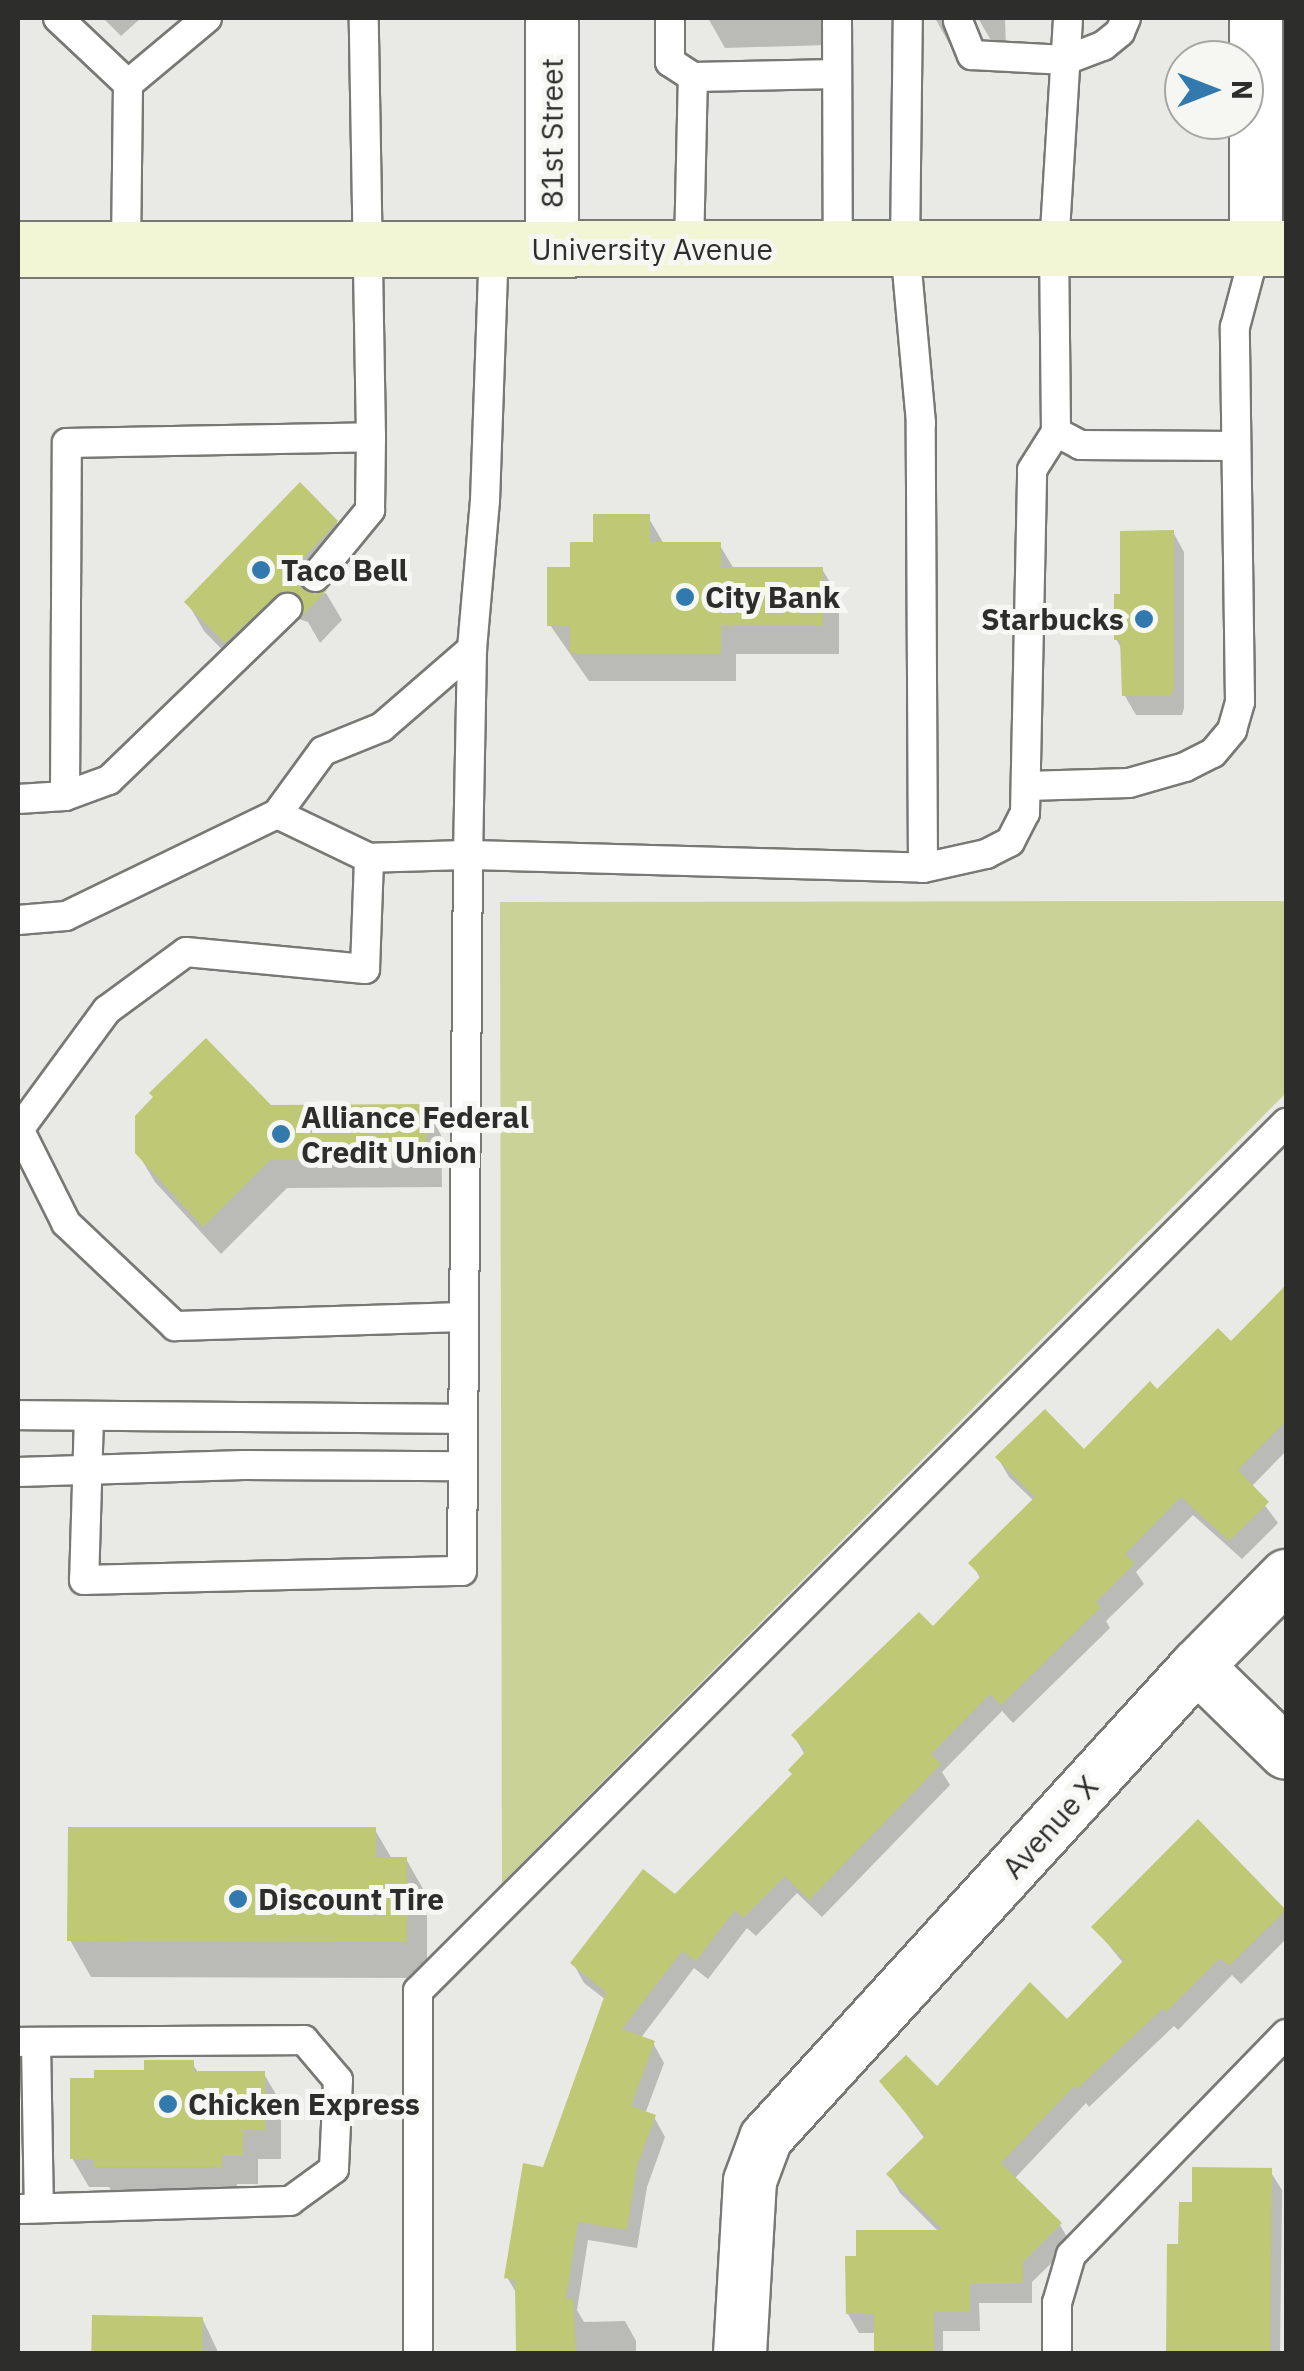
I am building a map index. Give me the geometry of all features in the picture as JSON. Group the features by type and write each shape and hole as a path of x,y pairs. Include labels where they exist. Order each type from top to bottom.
{"main road":[{"name":"University Avenue","path":"18,249 1272,248"}],"street":[{"name":"81st Street","path":"552,18 552,249"},
{"path":"1267,39 1272,248"},
{"name":"Avenue X","path":"740,2354 750,2181 766,2138 1198,1666 1286,1576"},
{"path":"1198,1666 1286,1753"}],"lane":[{"path":"58,18 128,84 126,249"},
{"path":"128,84 207,18"},
{"path":"315,577 370,510 364,18"},
{"path":"670,18 670,62 693,77 837,74"},
{"path":"837,18 838,248"},
{"path":"908,18 905,248 921,422 924,868"},
{"path":"277,814 369,858 468,855 924,868 986,854 1010,842 1025,813 1032,470 1056,432 1054,248 1068,18"},
{"path":"958,21 972,55 1066,60 1103,46 1120,32 1126,18"},
{"path":"689,249 693,77"},
{"path":"1026,786 1129,784 1185,767 1213,753 1232,730 1240,702 1236,327 1272,248"},
{"path":"89,1416 84,1580 462,1571 472,649 485,501 494,249"},
{"path":"1056,432 1080,445 1236,446"},
{"path":"65,796 67,443 371,437"},
{"path":"18,799 65,796 109,780 287,608"},
{"path":"18,920 66,916 277,814 323,751 382,728 472,649"},
{"path":"369,858 365,969 186,952 107,1010 19,1131 66,1223 174,1326 464,1317"},
{"path":"418,2354 418,1991 1286,1123"},
{"path":"18,1415 462,1418"},
{"path":"18,1472 462,1466"},
{"path":"1057,2354 1057,2302 1071,2255 1286,2034"},
{"path":"304,2040 338,2080 334,2169 290,2201 28,2209 26,2042 304,2040"}],"green space":[{"path":"1286,901 1286,1093 502,1883 500,902"}],"building":[{"name":"Taco Bell","path":"300,482 338,521 300,562 298,582 303,590 313,594 327,590 302,616 300,597 282,591 225,643 184,602"},
{"name":"City Bank","path":"593,514 650,514 650,542 721,542 721,567 823,567 823,626 721,626 721,653 570,653 570,626 547,626 547,567 570,567 570,542 593,542"},
{"name":"Starbucks","path":"1174,530 1174,687 1171,696 1122,696 1120,640 1114,640 1114,594 1120,594 1120,531"},
{"name":"Alliance Federal Credit Union","path":"206,1038 271,1105 426,1104 427,1159 270,1160 203,1227 135,1153 135,1116 153,1097 149,1093"},
{"path":"1286,1285 1286,1421 1238,1470 1269,1502 1229,1541 1181,1497 1125,1554 1135,1563 1096,1602 1101,1607 1001,1705 990,1694 931,1754 941,1764 809,1900 785,1876 743,1918 735,1910 696,1961 682,1951 622,2029 655,2041 631,2106 656,2115 637,2166 627,2230 578,2222 566,2299 573,2299 576,2354 516,2354 515,2280 504,2278 523,2163 543,2167 606,1992 570,1963 643,1869 675,1894 792,1774 788,1770 806,1751 791,1735 919,1612 933,1626 981,1576 968,1563 1035,1497 995,1457 1045,1409 1084,1449 1150,1381 1157,1389 1218,1328 1231,1341"},
{"path":"1198,1819 1286,1910 1229,1966 1220,1958 1166,2012 1162,2009 1077,2089 1074,2086 1001,2163 1062,2223 1023,2262 1023,2284 970,2284 970,2312 934,2312 934,2354 874,2354 874,2314 846,2314 845,2256 856,2256 856,2230 943,2230 886,2174 925,2136 879,2081 906,2055 937,2086 1030,1982 1067,2019 1124,1960 1091,1927"},
{"name":"Discount Tire","path":"68,1827 376,1827 376,1857 407,1857 407,1942 67,1941"},
{"name":"Chicken Express","path":"144,2060 194,2060 194,2071 265,2071 265,2130 243,2130 243,2156 222,2156 222,2167 94,2167 94,2159 70,2159 70,2078 94,2078 94,2070 144,2070"},
{"path":"1192,2167 1272,2168 1270,2354 1166,2354 1167,2244 1178,2244 1179,2202 1192,2202"},
{"path":"92,2315 203,2317 202,2354 91,2354"}],"place":[{"name":"Taco Bell","path":"261,570"},
{"name":"City Bank","path":"685,597"},
{"name":"Starbucks","path":"1144,619"},
{"name":"Alliance Federal Credit Union","path":"281,1134"},
{"name":"Discount Tire","path":"238,1899"},
{"name":"Chicken Express","path":"168,2104"}]}
